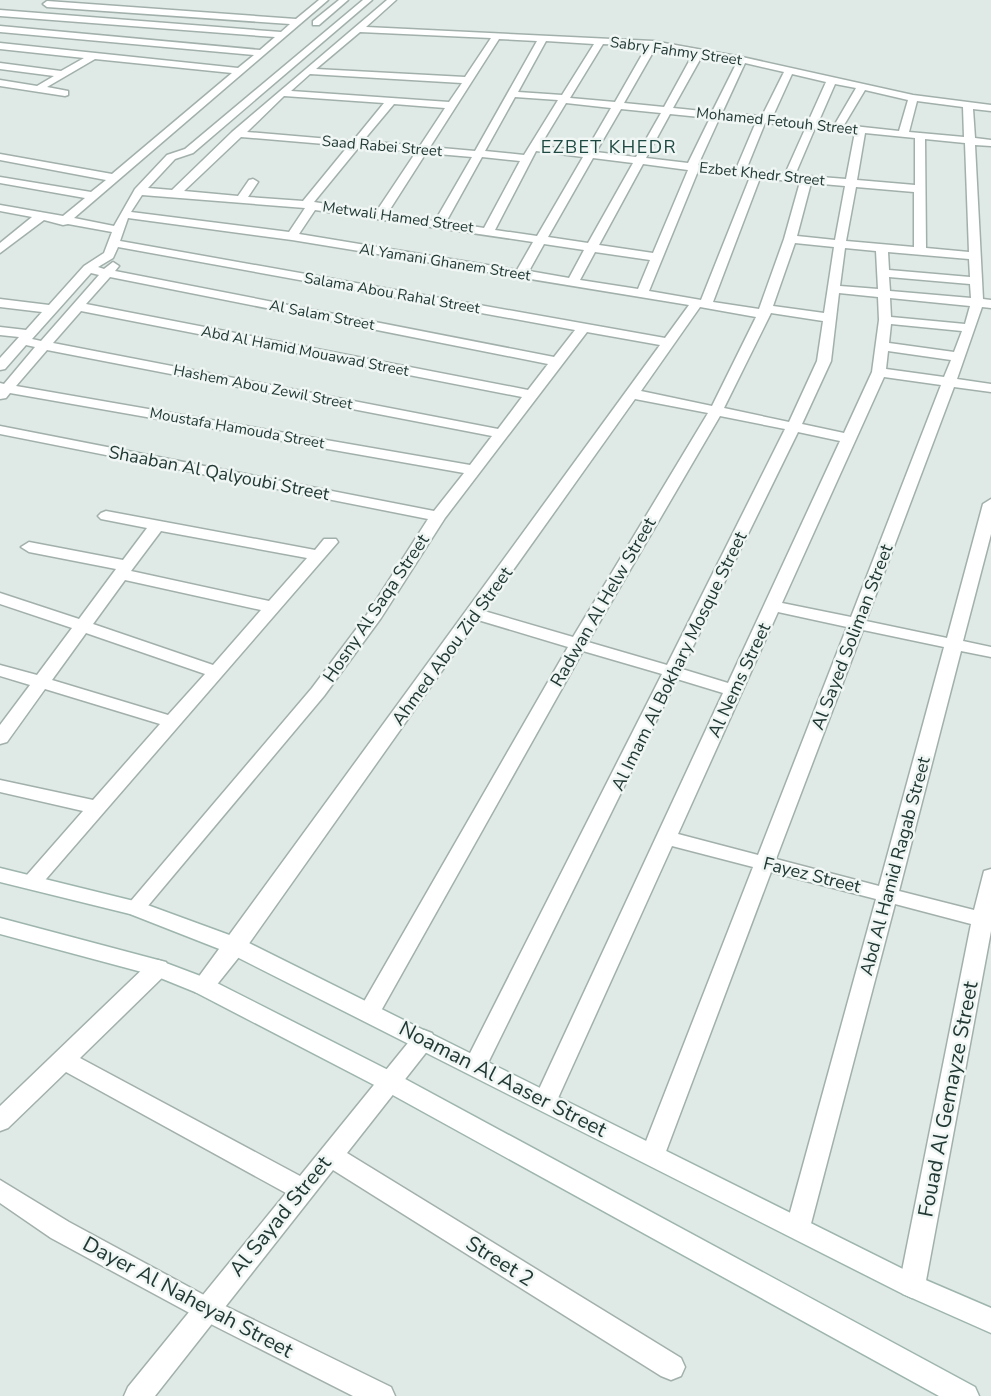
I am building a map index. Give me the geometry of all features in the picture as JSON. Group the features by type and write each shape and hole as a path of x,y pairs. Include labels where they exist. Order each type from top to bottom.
{"street":[{"path":"2,15 59,0"},
{"path":"96,0 302,19"},
{"path":"63,222 324,0 366,2"},
{"path":"175,194 236,134 392,0"},
{"path":"306,32 343,1"},
{"path":"2,390 46,345 109,273 114,260 114,243 130,192 171,157 189,151 366,2"},
{"path":"47,3 302,19"},
{"path":"2,15 283,35"},
{"path":"0,29 261,53"},
{"name":"Sabry Fahmy Street","path":"357,29 601,40 653,45 742,60 914,98 991,108"},
{"path":"380,215 449,105 496,37"},
{"path":"440,223 543,38"},
{"path":"489,230 530,153 601,40"},
{"path":"521,274 653,45"},
{"path":"0,46 239,71"},
{"path":"0,53 12,47"},
{"path":"0,75 47,51"},
{"path":"572,283 699,52"},
{"path":"38,89 93,56"},
{"path":"642,294 693,168 742,60"},
{"path":"0,66 63,74"},
{"path":"308,71 466,80"},
{"path":"740,173 789,71"},
{"path":"788,178 810,124 832,80"},
{"path":"0,83 65,93"},
{"path":"171,157 166,153 170,144 242,84"},
{"path":"838,127 862,87"},
{"path":"282,93 449,105"},
{"name":"Mohamed Fetouh Street","path":"512,94 991,143"},
{"path":"903,134 914,98"},
{"path":"292,236 310,205 391,101"},
{"name":"Al Sayed Soliman Street","path":"653,1154 958,357 970,328 984,304 976,281 968,105"},
{"name":"Al Imam Al Bokhary Mosque Street","path":"476,1065 674,672 795,427 824,361 840,244 861,129"},
{"name":"Saad Rabei Street","path":"236,134 479,154 530,153"},
{"path":"920,136 920,251"},
{"name":"Ezbet Khedr Street","path":"530,153 590,155 756,175 919,189"},
{"path":"0,157 114,178"},
{"name":"Ahmed Abou Zid Street","path":"203,986 235,946 670,343 701,304 756,175"},
{"name":"Radwan Al Helw Street","path":"369,1012 578,644 716,411 765,312 806,179"},
{"name":"Metwali Hamed Street","path":"0,180 97,193 175,194 310,205 489,230 656,257"},
{"path":"241,199 254,182"},
{"name":"Salama Abou Rahal Street","path":"0,208 63,222 114,243 670,343"},
{"name":"Al Yamani Ghanem Street","path":"124,214 292,236 701,304 830,318"},
{"path":"3,244 40,217"},
{"path":"789,239 974,256"},
{"path":"3,359 52,309 87,268 114,243"},
{"name":"Al Nems Street","path":"546,1100 668,838 879,372 885,320 882,248"},
{"name":"Al Salam Street","path":"87,268 557,362"},
{"path":"883,273 976,281"},
{"path":"834,289 984,304"},
{"path":"0,303 52,309"},
{"name":"Abd Al Hamid Mouawad Street","path":"80,307 531,395"},
{"path":"885,320 970,328"},
{"name":"Hosny Al Saqa Street","path":"135,908 318,692 373,618 438,516 584,327"},
{"name":"Hashem Abou Zewil Street","path":"0,330 46,345 503,434"},
{"path":"883,346 958,357"},
{"path":"879,372 991,388"},
{"name":"Moustafa Hamouda Street","path":"2,390 474,470"},
{"path":"633,394 849,438"},
{"name":"Shaaban Al Qalyoubi Street","path":"0,430 438,516"},
{"name":"Abd Al Hamid Ragab Street","path":"799,1227 991,504"},
{"path":"33,881 324,548 106,516"},
{"path":"0,738 157,525"},
{"path":"29,547 272,608"},
{"path":"2,601 83,625 216,672"},
{"path":"773,606 991,652"},
{"path":"476,614 734,690"},
{"path":"0,670 172,722"},
{"path":"0,786 97,808"},
{"name":"Fayez Street","path":"668,838 987,920"},
{"name":"Noaman Al Aaser Street","path":"0,875 33,881 135,908 235,946 799,1227 912,1286 991,1321"},
{"name":"Fouad Al Gemayze Street","path":"912,1286 987,920 991,876"},
{"path":"0,926 158,968 203,986 388,1081 965,1396"},
{"path":"0,1121 158,968"},
{"name":"Al Sayad Street","path":"138,1396 328,1155 424,1039"},
{"path":"64,1060 302,1189"},
{"name":"Street 2","path":"328,1155 670,1367"},
{"name":"Dayer Al Naheyah Street","path":"0,1190 60,1230 206,1309 381,1396"}],"district":[{"name":"EZBET KHEDR","path":"609,147"}]}
